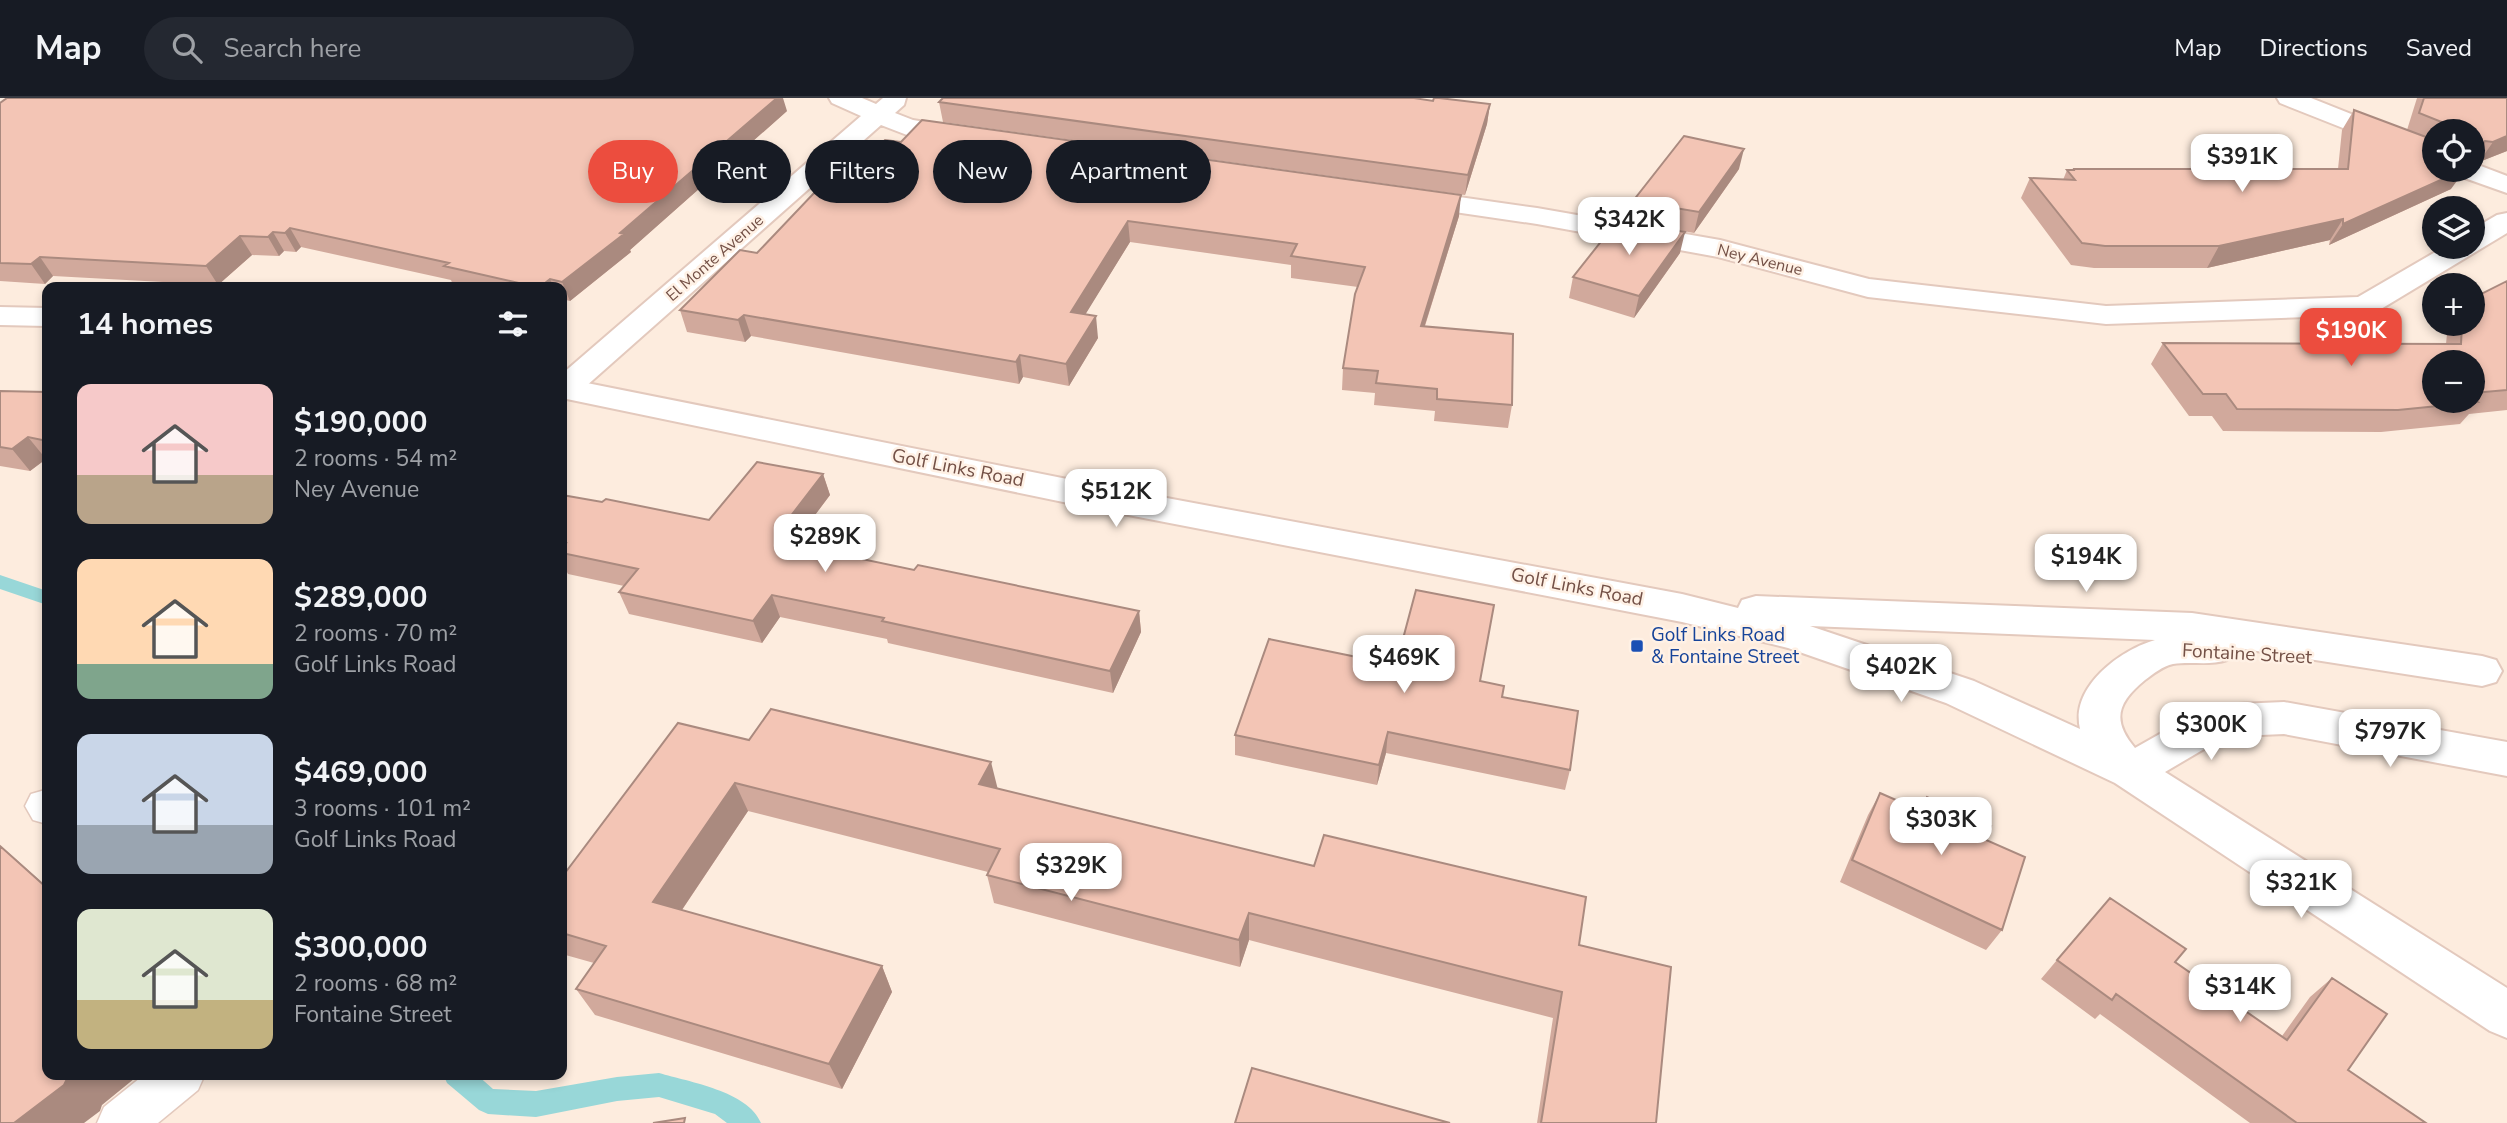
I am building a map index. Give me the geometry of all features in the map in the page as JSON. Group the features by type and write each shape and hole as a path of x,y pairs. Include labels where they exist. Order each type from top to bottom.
{"street":[{"path":"841,98 888,107 907,127 989,139"},
{"path":"2289,98 2422,151"},
{"name":"El Monte Avenue","path":"567,385 888,107"},
{"path":"2485,177 2507,185"},
{"name":"Ney Avenue","path":"1387,195 1537,216 1720,249 1868,288 2106,315 2364,306 2444,259"},
{"path":"2485,234 2507,221"},
{"path":"0,316 42,317"},
{"name":"Golf Links Road","path":"567,389 1097,496 1682,607 1793,635 1960,692 2130,771 2507,1015"},
{"path":"1682,607 2192,627 2494,673"},
{"name":"Fontaine Street","path":"2130,771 2108,746 2099,721 2100,703 2128,670 2168,650 2216,650 2494,673"},
{"path":"2130,771 2203,730 2238,720 2284,718 2507,759"}],"lane":[{"path":"121,1123 174,1080"}],"building":[{"path":"7,98 777,98 728,140 692,140 692,171 678,183 678,140 588,140 588,203 655,203 620,233 624,234 562,282 550,279 546,282 514,282 444,266 449,263 290,228 285,233 273,232 268,237 240,236 206,266 40,257 31,264 0,263 0,103"},
{"path":"943,98 1414,98 1433,101 1434,98 1439,98 1490,104 1468,175 939,102"},
{"path":"2424,98 2507,98 2507,136 2493,142 2485,141 2485,119 2434,119 2419,113"},
{"path":"2354,110 2422,136 2422,182 2436,182 2343,224 2343,219 2219,246 2105,246 2082,243 2030,178 2075,180 2067,170 2075,170 2073,169 2348,169"},
{"path":"922,120 1066,140 1046,140 1046,203 1211,203 1211,160 1461,195 1421,326 1513,334 1512,405 1437,399 1437,389 1376,383 1378,371 1343,368 1355,294 1365,267 1291,256 1297,244 1128,221 1071,312 1096,316 1066,364 1020,355 1016,362 744,315 738,320 680,310 740,250 757,253 805,202 919,203 919,140 903,140"},
{"path":"1684,136 1744,149 1699,212 1633,201"},
{"path":"1618,220 1685,232 1639,296 1573,277"},
{"path":"2507,281 2507,390 2485,392 2485,350 2422,350 2422,408 2398,410 2237,409 2226,394 2203,394 2163,343 2461,344 2461,336 2485,336 2485,292"},
{"path":"0,391 42,392 42,440 28,437 12,449 0,447"},
{"path":"757,462 823,474 777,534 804,539 800,546 914,570 918,565 1139,611 1110,671 882,621 884,618 772,595 753,621 619,592 638,569 567,554 567,496 602,502 606,499 709,520"},
{"path":"1416,590 1494,605 1480,681 1504,686 1502,697 1578,711 1570,770 1388,732 1379,765 1235,735 1269,639 1396,665"},
{"path":"771,709 991,762 979,784 1314,866 1324,835 1586,897 1579,945 1671,967 1656,1123 1541,1123 1562,992 1249,913 1239,940 987,875 1000,849 735,783 653,902 882,966 829,1064 576,989 606,946 567,934 567,870 678,723 749,740"},
{"path":"1880,793 1921,811 1927,797 1991,826 1986,840 2025,857 2002,930 1852,860"},
{"path":"0,846 42,884 42,1080 66,1080 64,1085 14,1123 0,1123"},
{"path":"2110,898 2186,949 2175,962 2287,1040 2332,978 2387,1014 2348,1070 2426,1123 2297,1123 2116,994 2112,1000 2057,960"},
{"path":"1252,1068 1450,1123 1235,1123"},
{"path":"685,1118 684,1123 653,1123"}],"waterway":[{"path":"0,582 42,596"},
{"path":"463,1080 488,1101 536,1104 617,1089 659,1085 722,1104 748,1123"}],"place":[{"name":"Golf Links Road & Fontaine Street","path":"1637,646"}]}
